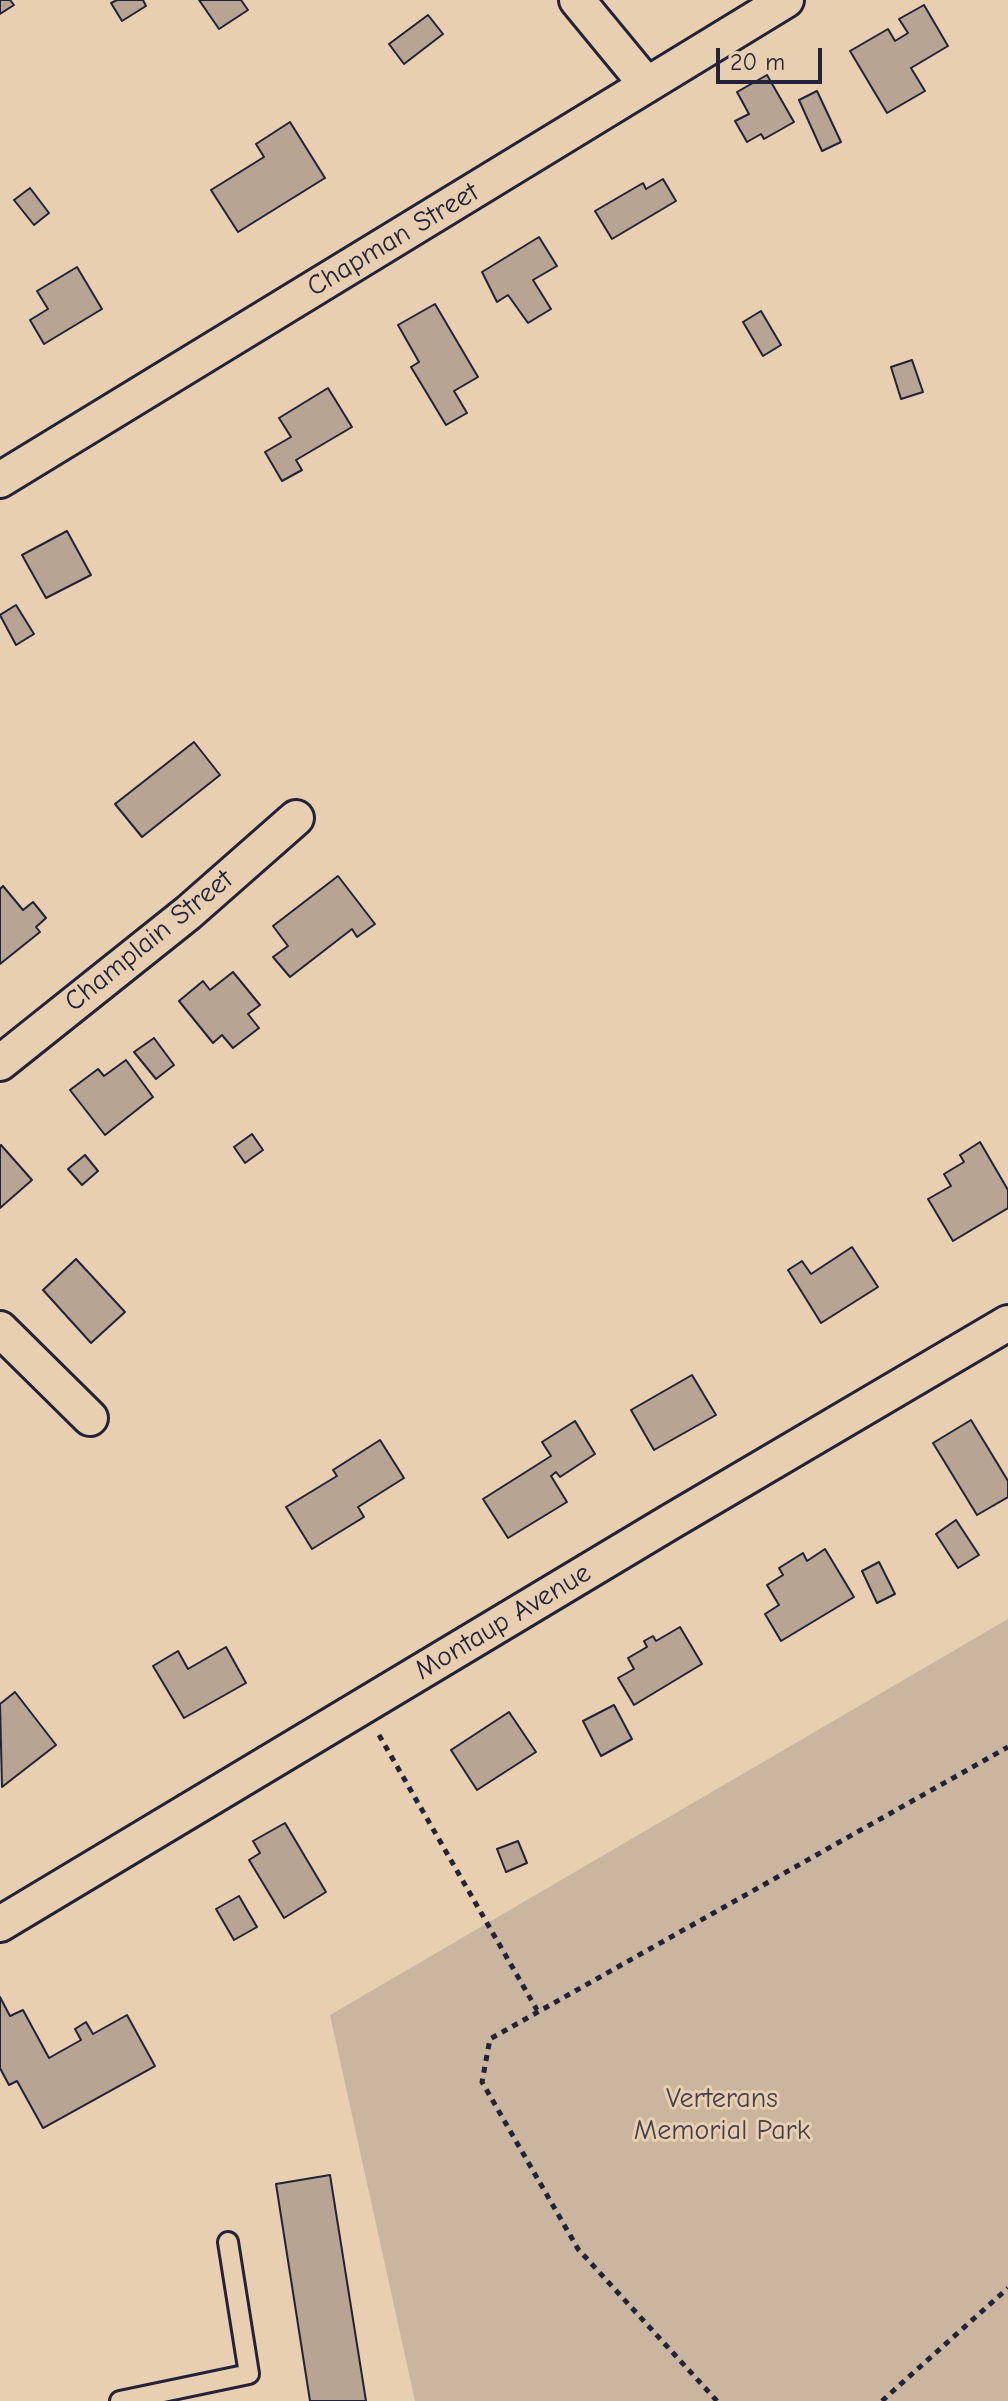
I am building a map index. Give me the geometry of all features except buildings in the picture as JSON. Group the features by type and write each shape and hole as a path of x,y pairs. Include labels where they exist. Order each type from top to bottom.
{"street":[{"path":"577,0 647,85"},
{"name":"Chapman Street","path":"0,480 786,0"},
{"name":"Champlain Street","path":"0,1063 188,913 296,818"},
{"name":"Montaup Avenue","path":"0,1924 1008,1323"},
{"path":"0,1329 90,1418"}],"lane":[{"path":"120,2401 249,2374 228,2242"}],"path":[{"path":"362,1706 537,2010"},
{"path":"717,2401 578,2249 482,2082 490,2039 1008,1747"},
{"path":"882,2401 1008,2288"}],"green space":[{"name":"Verterans Memorial Park","path":"1008,1619 1008,2401 415,2401 330,2015"}]}
